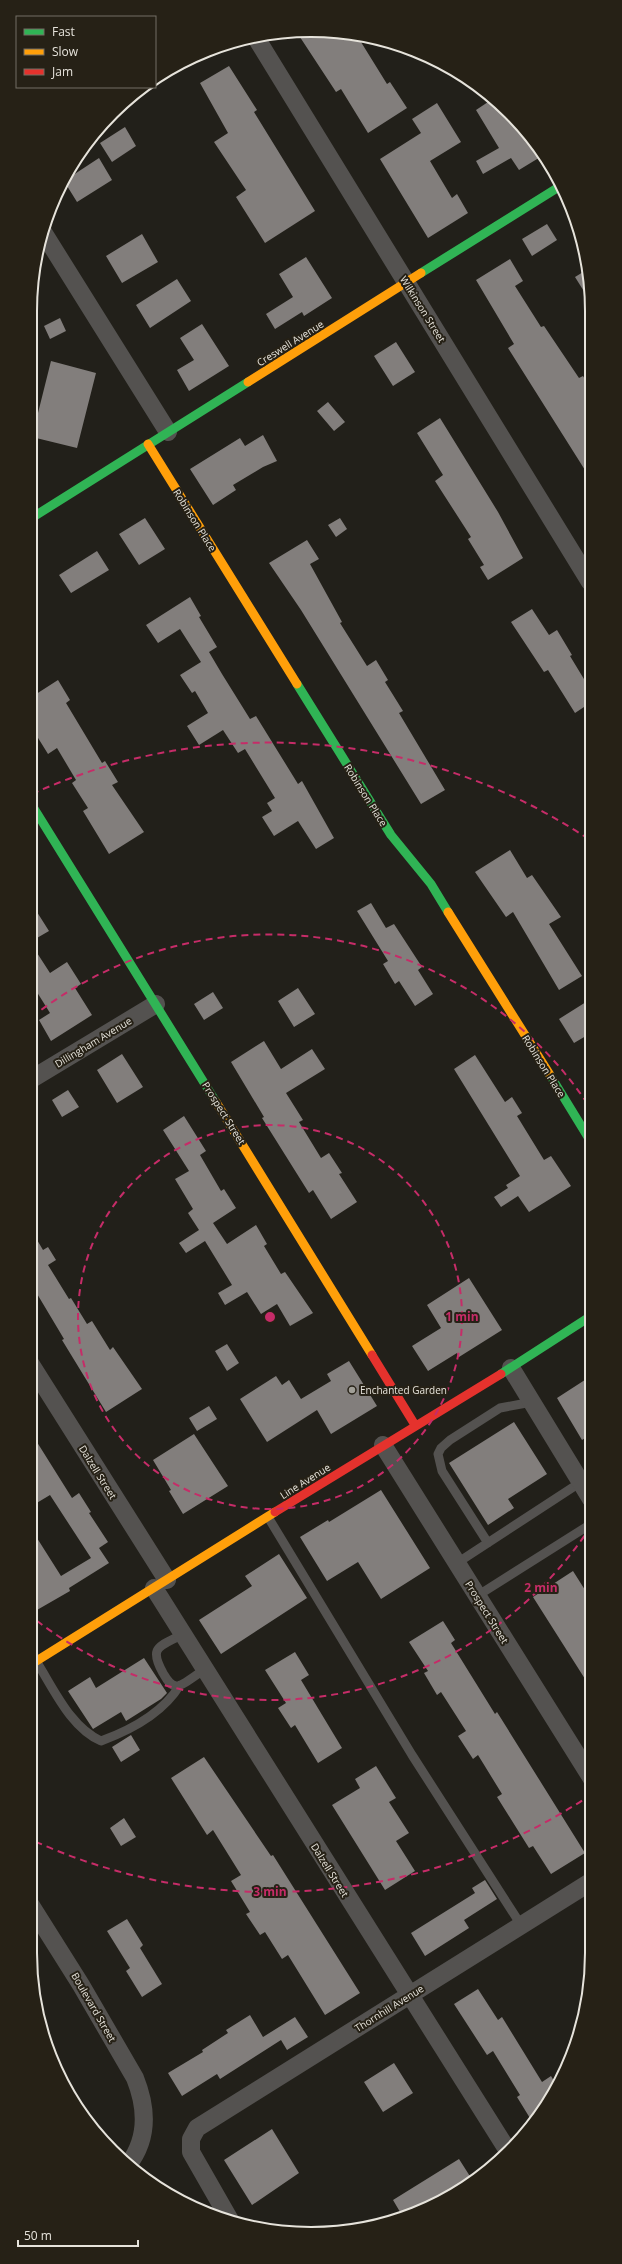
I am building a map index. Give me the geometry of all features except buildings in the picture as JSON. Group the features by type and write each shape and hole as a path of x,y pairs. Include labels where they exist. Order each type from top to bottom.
{"street":[{"name":"Wilkinson Street","path":"259,42 585,574"},
{"name":"Creswell Avenue","path":"37,515 556,189"},
{"path":"47,238 168,432"},
{"name":"Robinson Place","path":"148,444 391,835 431,884 585,1132"},
{"name":"Prospect Street","path":"37,813 415,1425"},
{"name":"Dillingham Avenue","path":"37,1076 156,1004"},
{"name":"Line Avenue","path":"37,1661 415,1425 511,1368 585,1320"},
{"path":"511,1368 585,1489"},
{"name":"Dalzell Street","path":"37,1375 160,1584 183,1634 505,2147"},
{"name":"Prospect Street","path":"383,1445 585,1768"},
{"name":"Thornhill Avenue","path":"225,2213 190,2152 191,2139 197,2128 585,1885"},
{"name":"Boulevard Street","path":"37,1915 81,1985 135,2078 140,2091 144,2116 140,2146 131,2160"}],"lane":[{"path":"488,1543 442,1471 438,1454 441,1448 450,1440 500,1408 532,1402"},
{"path":"457,1563 581,1482"},
{"path":"268,1517 412,1755 521,1925"},
{"path":"478,1596 585,1528"},
{"path":"180,1686 175,1686 168,1682 155,1659 156,1652 161,1646 183,1634"},
{"path":"37,1669 78,1726 89,1735 101,1741 124,1731 160,1710 172,1698 180,1686 205,1670"}],"traffic: fast":[{"path":"421,273 556,189"},
{"path":"37,515 248,382"},
{"path":"297,684 391,835 431,884 448,912"},
{"path":"37,813 216,1102"},
{"path":"550,1075 585,1132"},
{"path":"501,1374 585,1320"}],"traffic: slow":[{"path":"248,382 421,273"},
{"path":"148,444 297,684"},
{"path":"448,912 550,1075"},
{"path":"216,1102 372,1355"},
{"path":"37,1661 275,1512"}],"traffic: jam":[{"path":"372,1355 415,1425"},
{"path":"275,1512 501,1374"}],"place":[{"name":"Enchanted Garden","path":"352,1390"}]}
